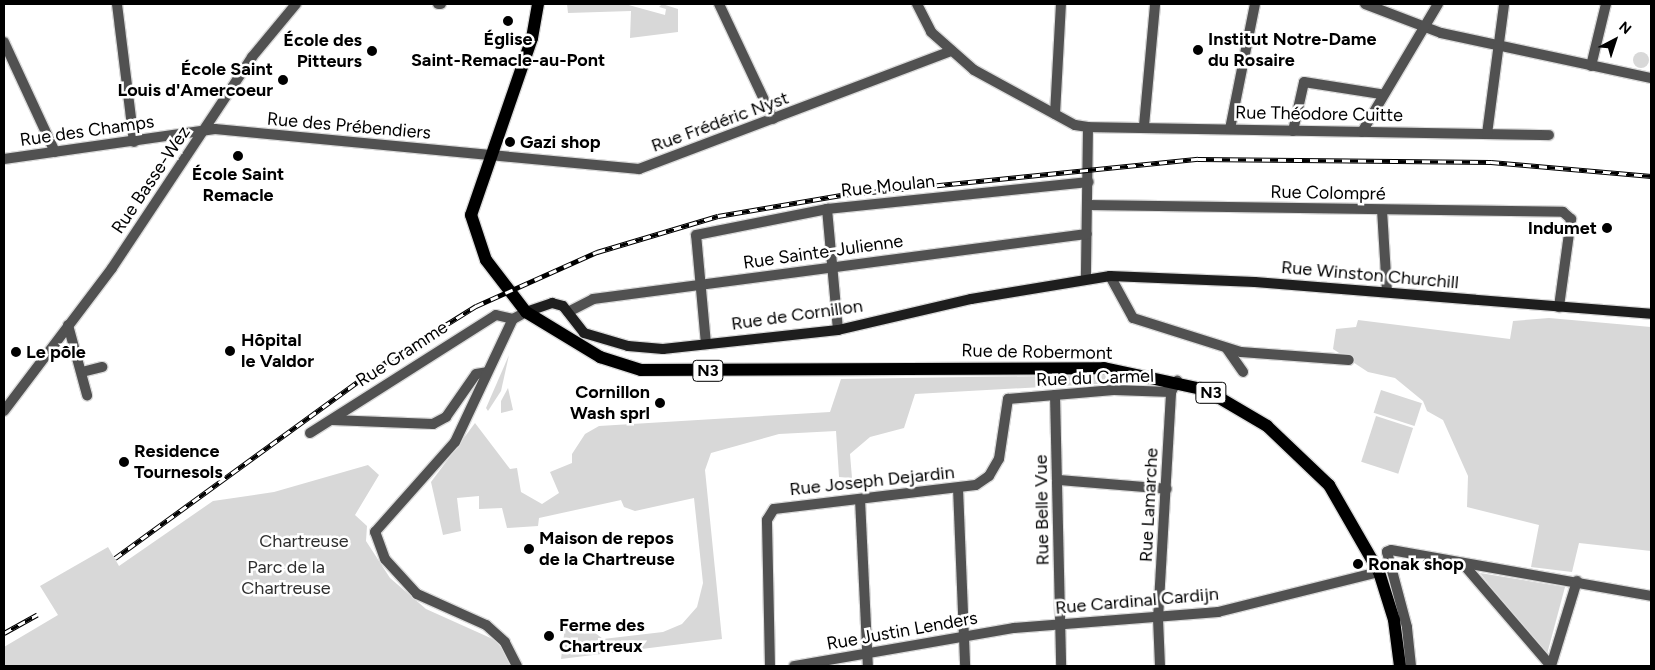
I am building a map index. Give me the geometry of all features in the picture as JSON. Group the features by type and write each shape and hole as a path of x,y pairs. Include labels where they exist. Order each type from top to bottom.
{"main road":[{"name":"N3","path":"526,312 486,260 474,234 471,215 532,38 538,4"},
{"name":"Rue Winston Churchill","path":"1086,279 1110,276 1388,292 1651,314"},
{"name":"Rue de Cornillon","path":"568,312 584,333 628,346 663,349 838,330 1086,279"},
{"path":"526,312 552,303 568,312"},
{"name":"Rue de Robermont","path":"526,312 600,357 641,370 1104,368 1238,407 1294,449 1352,519 1379,572 1394,620 1400,666"}],"street":[{"path":"117,4 134,142"},
{"name":"Rue Basse-Wez","path":"4,411 68,325 204,130 252,57 296,4"},
{"path":"719,4 773,119"},
{"name":"Rue Théodore Cuitte","path":"916,4 927,27 951,51 974,70 1055,114 1088,126 1549,135"},
{"path":"1055,114 1061,4"},
{"path":"1144,126 1155,4"},
{"path":"1230,129 1255,4"},
{"path":"1365,4 1423,27 1496,47 1651,78"},
{"path":"1362,132 1381,94 1438,4"},
{"path":"1487,134 1496,47 1504,4"},
{"path":"1591,66 1603,4"},
{"path":"4,42 17,74 55,152"},
{"name":"Rue Frédéric Nyst","path":"491,154 639,169 951,51"},
{"path":"1293,131 1304,82 1381,94"},
{"path":"1086,279 1089,182 1088,126"},
{"name":"Rue des Champs","path":"4,159 134,142 204,130"},
{"name":"Rue des Prébendiers","path":"204,130 491,154"},
{"name":"Rue Moulan","path":"698,285 694,236 827,209 1089,182"},
{"name":"Rue Colompré","path":"1088,205 1568,214 1571,219 1559,307"},
{"path":"827,209 838,330"},
{"path":"1382,210 1388,292"},
{"name":"Rue Sainte-Julienne","path":"568,312 594,299 1086,234"},
{"path":"1110,276 1133,318 1241,352 1349,360"},
{"path":"698,285 706,344"},
{"path":"517,666 505,642 486,626 417,594 376,543 380,521 455,442 513,319 526,312"},
{"name":"Rue Gramme","path":"310,433 496,315 513,319"},
{"path":"68,325 87,395"},
{"path":"1227,349 1244,372"},
{"path":"82,372 102,367"},
{"path":"332,420 433,424 446,417 476,374 487,372"},
{"name":"Rue du Carmel","path":"1008,399 1174,387"},
{"name":"Rue Lamarche","path":"1160,666 1158,619 1174,387"},
{"name":"Rue Belle Vue","path":"1055,395 1061,666"},
{"name":"Rue Joseph Dejardin","path":"770,666 767,520 771,512 781,507 958,488 982,482 995,469 1008,399"},
{"path":"1058,480 1167,489"},
{"path":"958,488 965,666"},
{"path":"860,499 868,666"},
{"path":"1411,666 1407,627 1387,552 1577,581 1651,596"},
{"path":"1464,564 1551,666"},
{"name":"Rue Cardinal Cardijn","path":"1014,628 1158,619 1218,612 1379,572"},
{"path":"1551,666 1577,581"},
{"name":"Rue Justin Lenders","path":"794,666 868,655 965,635 1014,628"}],"green space":[{"path":"567,4 625,4 665,15 666,9 659,7 662,4 678,9 678,32 630,38 631,11 568,13"},
{"path":"1638,52 1644,52 1649,57 1647,66 1638,68 1633,63 1633,57"},
{"path":"1549,318 1651,327 1651,551 1579,543 1572,572 1531,567 1539,525 1467,507 1468,476 1443,420 1427,411 1423,401 1395,378 1368,372 1333,349 1336,329 1356,327 1358,320 1510,339 1513,321"},
{"path":"509,355 501,391 488,411 486,408"},
{"path":"1110,375 1115,383 915,394 904,428 870,437 850,454 852,478 839,477 836,431 779,434 711,453 705,470 722,639 561,659 565,627 580,621 603,639 663,632 682,624 697,607 703,583 694,498 635,511 624,507 621,500 539,518 538,526 507,528 502,508 479,509 479,496 457,498 461,531 443,535 431,482 475,423 510,469 517,468 521,492 542,504 559,493 550,472 572,463 572,454 585,434 599,426 830,412 841,379"},
{"path":"508,388 513,410 501,413 501,401"},
{"path":"1381,390 1422,403 1414,426 1374,413"},
{"path":"1376,416 1413,428 1398,474 1361,462"},
{"name":"Chartreuse","path":"368,465 379,475 355,515 367,526 366,541 390,578 426,609 495,640 515,666 4,666 4,647 58,615 40,586 108,547 119,566 213,501 274,492"},
{"path":"1480,573 1565,587 1546,658"}],"railway":[{"path":"115,558 375,369 476,306 597,252 718,216 841,195 1198,159 1491,162 1651,176"},
{"path":"4,633 37,615"}],"place":[{"name":"Église Saint-Remacle-au-Pont","path":"508,21"},
{"name":"Institut Notre-Dame du Rosaire","path":"1198,50"},
{"name":"École des Pitteurs","path":"372,51"},
{"name":"École Saint Louis d'Amercoeur","path":"283,80"},
{"name":"Gazi shop","path":"510,142"},
{"name":"École Saint Remacle","path":"238,156"},
{"name":"Indumet","path":"1607,228"},
{"name":"Hôpital le Valdor","path":"230,351"},
{"name":"Le pôle","path":"16,352"},
{"name":"Cornillon Wash sprl","path":"660,403"},
{"name":"Residence Tournesols","path":"124,462"},
{"name":"Maison de repos de la Chartreuse","path":"529,549"},
{"name":"Ronak shop","path":"1358,564"},
{"name":"Ferme des Chartreux","path":"549,636"}],"park label":[{"name":"Parc de la Chartreuse","path":"286,578"}]}
